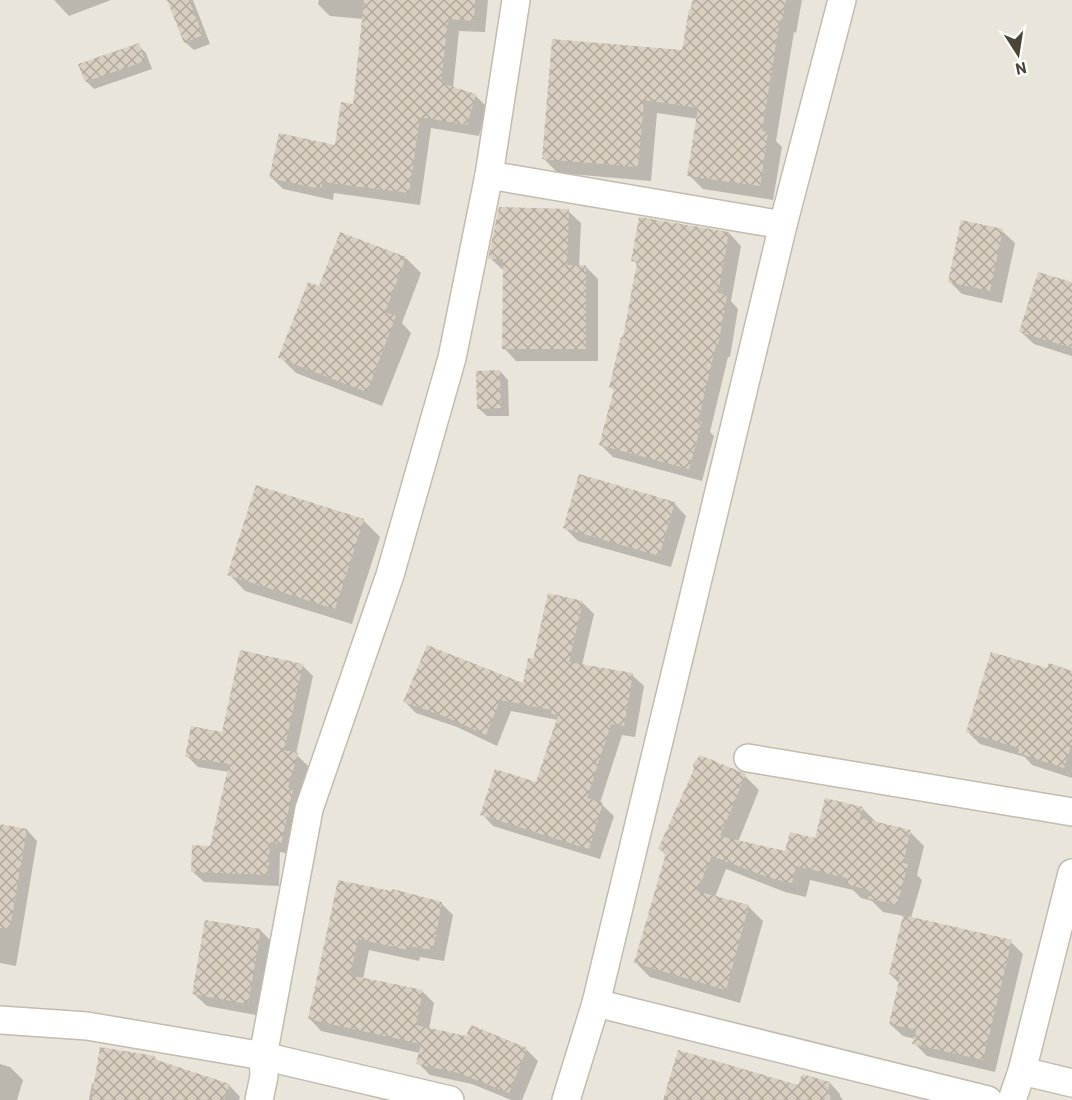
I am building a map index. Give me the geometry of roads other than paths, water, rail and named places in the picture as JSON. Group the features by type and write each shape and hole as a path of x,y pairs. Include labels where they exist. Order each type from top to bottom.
{"street":[{"path":"259,1100 264,1076 263,1056 309,809 390,575 452,358 489,175 516,0"},
{"path":"566,1100 596,1003 783,225 842,0"},
{"path":"489,175 783,225"},
{"path":"748,758 1072,812"},
{"path":"1012,1100 1022,1071 1072,873"},
{"path":"596,1003 988,1100"},
{"path":"0,1020 87,1026 263,1056 450,1100"},
{"path":"1022,1071 1072,1083"}]}
